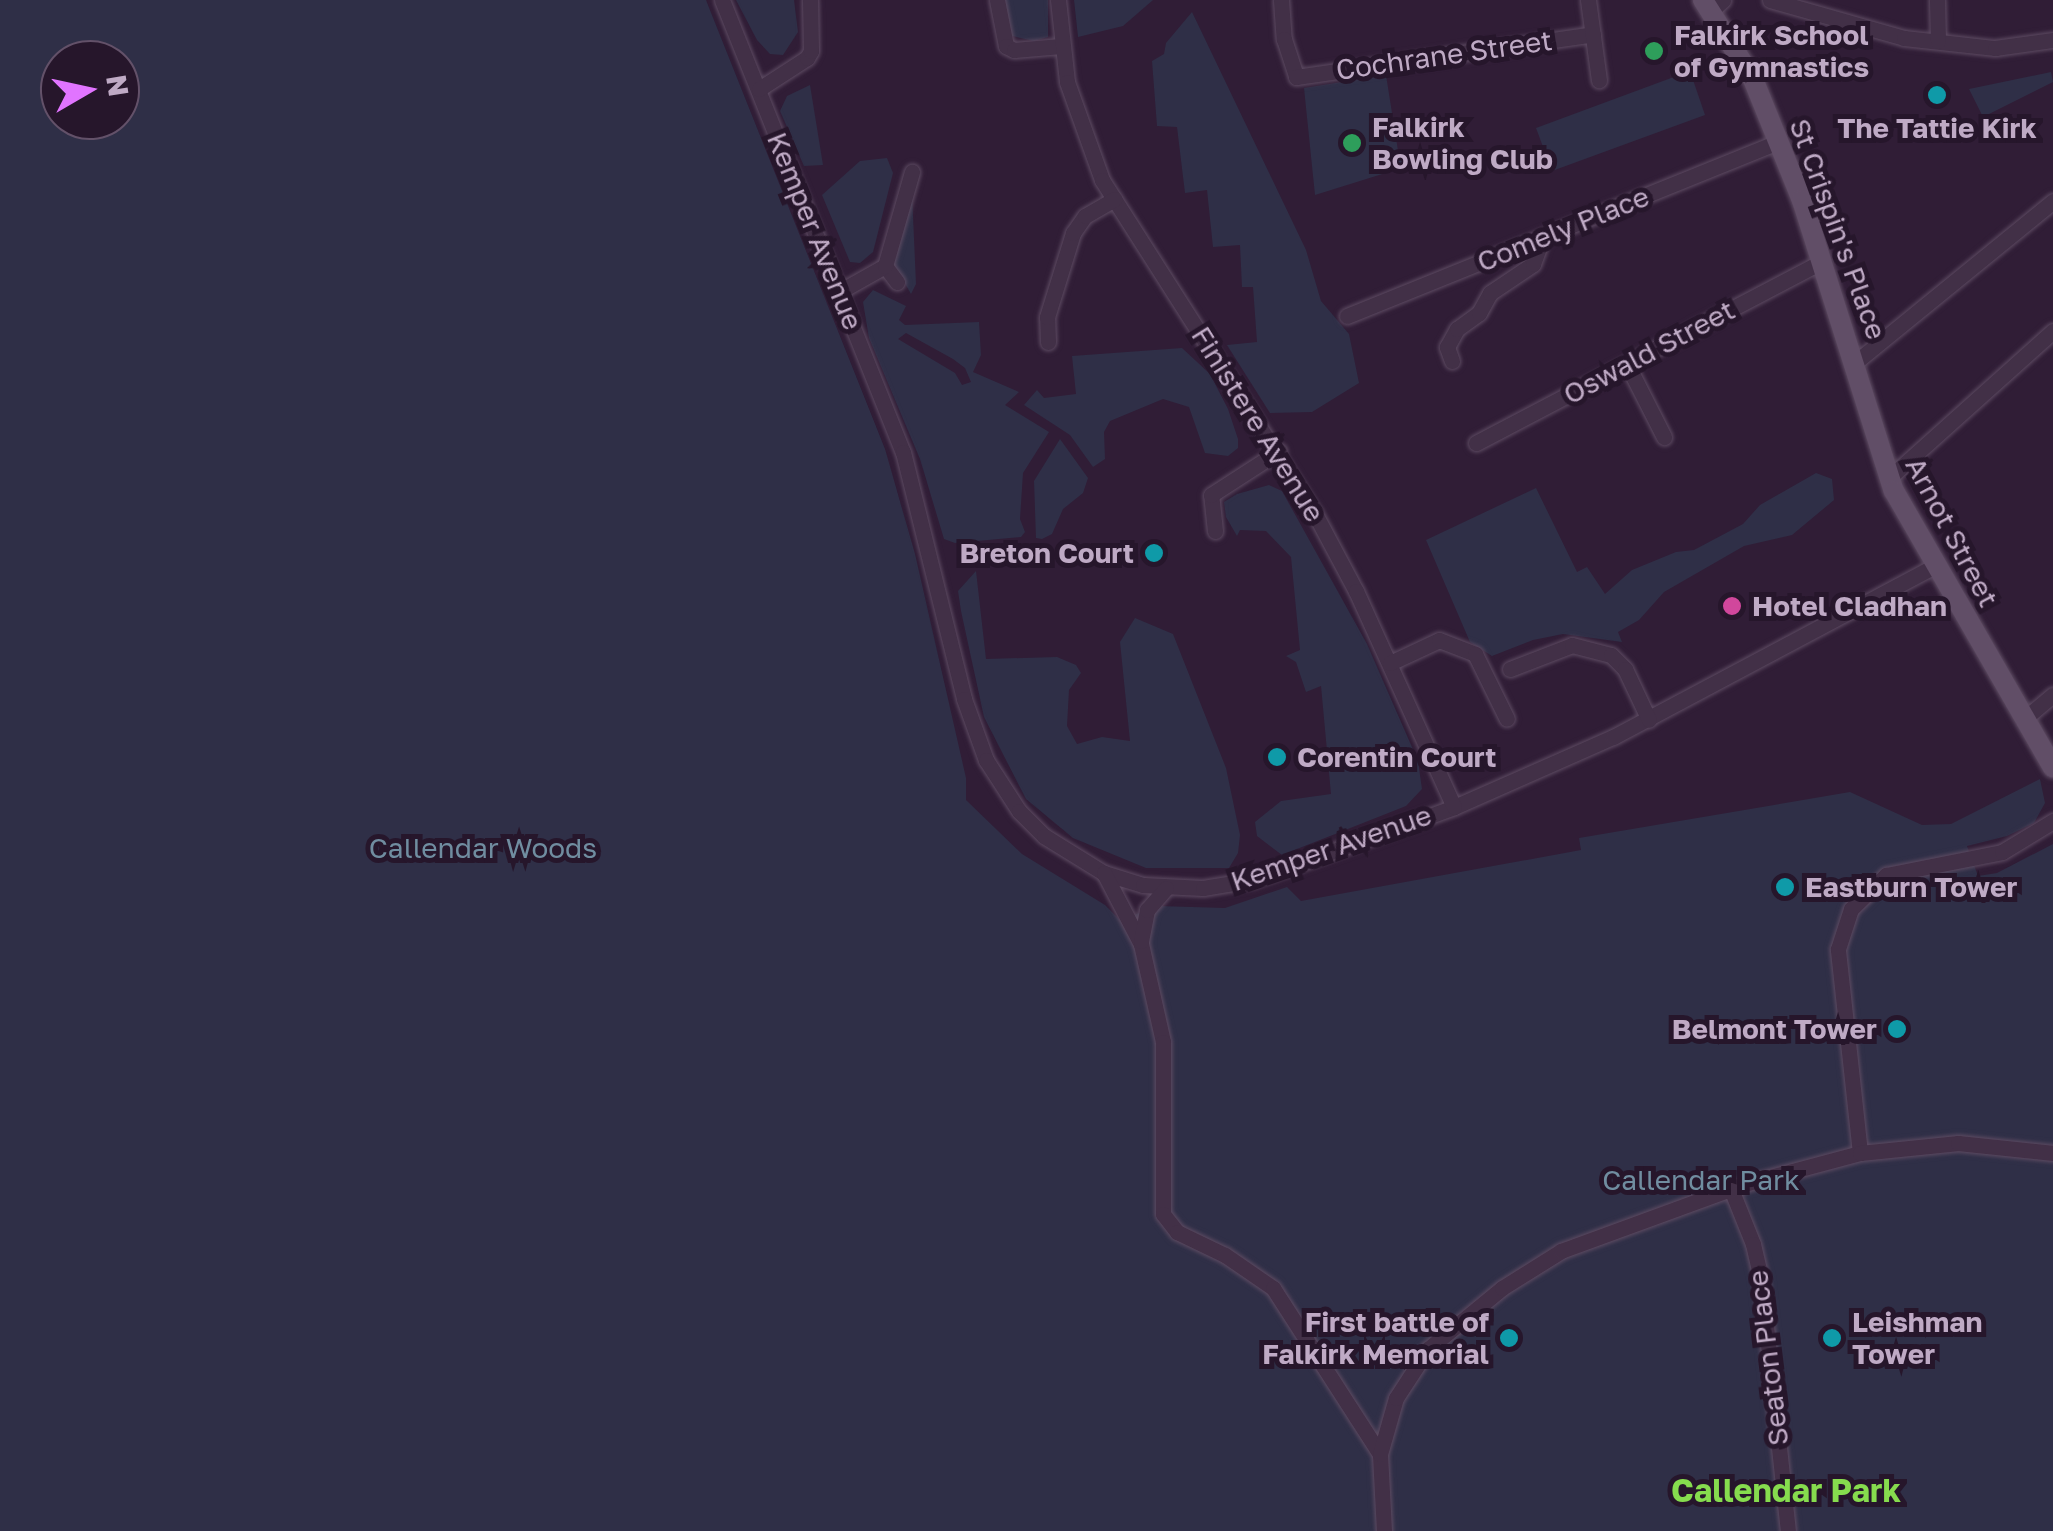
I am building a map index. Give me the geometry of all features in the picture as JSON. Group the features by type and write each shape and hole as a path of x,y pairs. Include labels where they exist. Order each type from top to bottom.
{"main road":[{"name":"St Crispin's Place","path":"1712,3 1752,79 1778,142 1856,361"},
{"name":"Arnot Street","path":"1856,361 1889,478 2053,768"}],"street":[{"name":"Kemper Avenue","path":"722,0 903,452 964,699 986,760 1018,811 1044,836 1104,873 1166,888 1252,880 1454,807 1649,720 1936,565"},
{"path":"759,89 807,58 810,0"},
{"path":"998,0 1006,46 1014,50 1061,46"},
{"name":"Finistere Avenue","path":"1058,0 1061,46 1076,116 1102,180 1279,451 1337,552 1454,807"},
{"name":"Cochrane Street","path":"1281,0 1284,39 1296,77 1592,34"},
{"path":"1588,0 1599,80"},
{"path":"1770,0 1863,29 1938,42 1995,48 2053,40"},
{"path":"1938,0 1938,42"},
{"name":"Comely Place","path":"1347,316 1778,142"},
{"path":"837,293 885,266 912,172"},
{"path":"1048,342 1047,317 1073,233 1085,216 1114,199"},
{"path":"1856,361 2053,201"},
{"path":"1452,361 1446,346 1458,329 1479,313 1490,293 1533,264 1543,237"},
{"name":"Oswald Street","path":"1476,443 1823,261"},
{"path":"885,266 898,282"},
{"path":"1889,478 2053,331"},
{"path":"1627,364 1664,437"},
{"path":"1216,531 1211,495 1279,451"},
{"path":"1390,664 1440,640 1475,654 1507,719"},
{"path":"1510,669 1558,648 1572,645 1594,649 1611,656 1625,669 1649,720"},
{"path":"2023,720 2053,695"},
{"path":"1860,1154 1838,949 1851,908 1886,875 2002,852 2053,820"},
{"path":"1104,873 1141,944 1163,1042 1163,1214 1177,1232 1225,1255 1273,1288 1380,1454"},
{"path":"1141,944 1147,910 1166,888"},
{"path":"1384,1531 1380,1454 1396,1398 1428,1349 1502,1288 1561,1252 1731,1189 1860,1154 1958,1143 2053,1153"},
{"name":"Seaton Place","path":"1731,1189 1754,1244 1761,1279 1788,1531"}],"green space":[{"name":"Callendar Woods","path":"0,0 706,0 885,449 915,554 966,778 966,800 1022,854 1105,905 1120,920 1158,906 1225,908 1287,887 1301,901 1581,850 1579,838 1850,792 1922,825 1951,824 2040,779 2045,803 2034,823 2007,836 1967,846 1978,876 1997,873 2053,844 2053,1531 0,1531"},
{"path":"736,0 794,0 798,32 783,55 770,54 757,40"},
{"path":"1004,0 1048,0 1048,37 1034,41 1012,36"},
{"path":"1074,0 1153,0 1123,26 1078,37"},
{"path":"1192,12 1306,250 1321,301 1349,334 1359,383 1312,412 1270,413 1227,345 1257,342 1253,287 1242,287 1240,245 1213,247 1207,190 1185,193 1177,127 1157,126 1152,61 1164,54 1166,43"},
{"path":"1690,71 1705,115 1552,171 1536,128"},
{"path":"2051,72 2053,82 1983,117 1969,89"},
{"name":"Falkirk Bowling Club","path":"1386,75 1399,157 1408,166 1315,195 1304,88"},
{"path":"810,85 823,165 804,166 780,111 787,96"},
{"path":"887,158 893,173 873,252 860,263 850,262 822,195 860,161"},
{"path":"912,193 916,284 911,294 891,259"},
{"path":"873,290 906,306 899,320 905,325 979,322 981,355 973,372 1019,392 1005,405 1049,432 1023,473 1020,519 1025,532 1021,537 955,543 944,539 920,459 869,338 863,302","holes":["906,333 965,368 971,382 962,385 955,373 898,339"]},
{"path":"1182,348 1210,374 1228,409 1238,448 1228,456 1205,453 1189,407 1163,399 1110,421 1104,432 1105,459 1093,467 1070,435 1024,405 1037,390 1044,398 1076,394 1072,356"},
{"path":"1060,439 1088,478 1083,493 1063,509 1052,534 1036,538 1034,481"},
{"path":"1816,473 1832,479 1834,500 1792,535 1744,546 1664,592 1639,620 1618,632 1622,642 1563,634 1533,640 1492,656 1470,642 1426,540 1536,488 1577,572 1587,567 1605,594 1632,570 1676,552 1694,550 1743,524 1760,505"},
{"path":"1269,485 1282,491 1367,644 1418,761 1422,789 1406,806 1282,855 1257,836 1255,822 1281,801 1331,794 1321,686 1306,692 1296,662 1286,656 1300,650 1291,557 1266,531 1240,530 1237,536 1226,517 1224,502"},
{"path":"976,571 986,659 1057,657 1076,665 1081,673 1069,690 1067,726 1077,744 1102,737 1130,741 1120,642 1135,618 1173,634 1226,768 1240,835 1238,853 1229,868 1146,868 1073,838 1026,799 984,717 958,591"}],"place":[{"name":"Falkirk School of Gymnastics","path":"1654,51"},
{"name":"The Tattie Kirk","path":"1937,95"},
{"name":"Falkirk Bowling Club","path":"1352,143"},
{"name":"Breton Court","path":"1154,553"},
{"name":"Hotel Cladhan","path":"1732,606"},
{"name":"Corentin Court","path":"1277,757"},
{"name":"Eastburn Tower","path":"1785,887"},
{"name":"Belmont Tower","path":"1897,1029"},
{"name":"First battle of Falkirk Memorial","path":"1509,1338"},
{"name":"Leishman Tower","path":"1832,1338"}],"district":[{"name":"Callendar Park","path":"1786,1490"}]}
